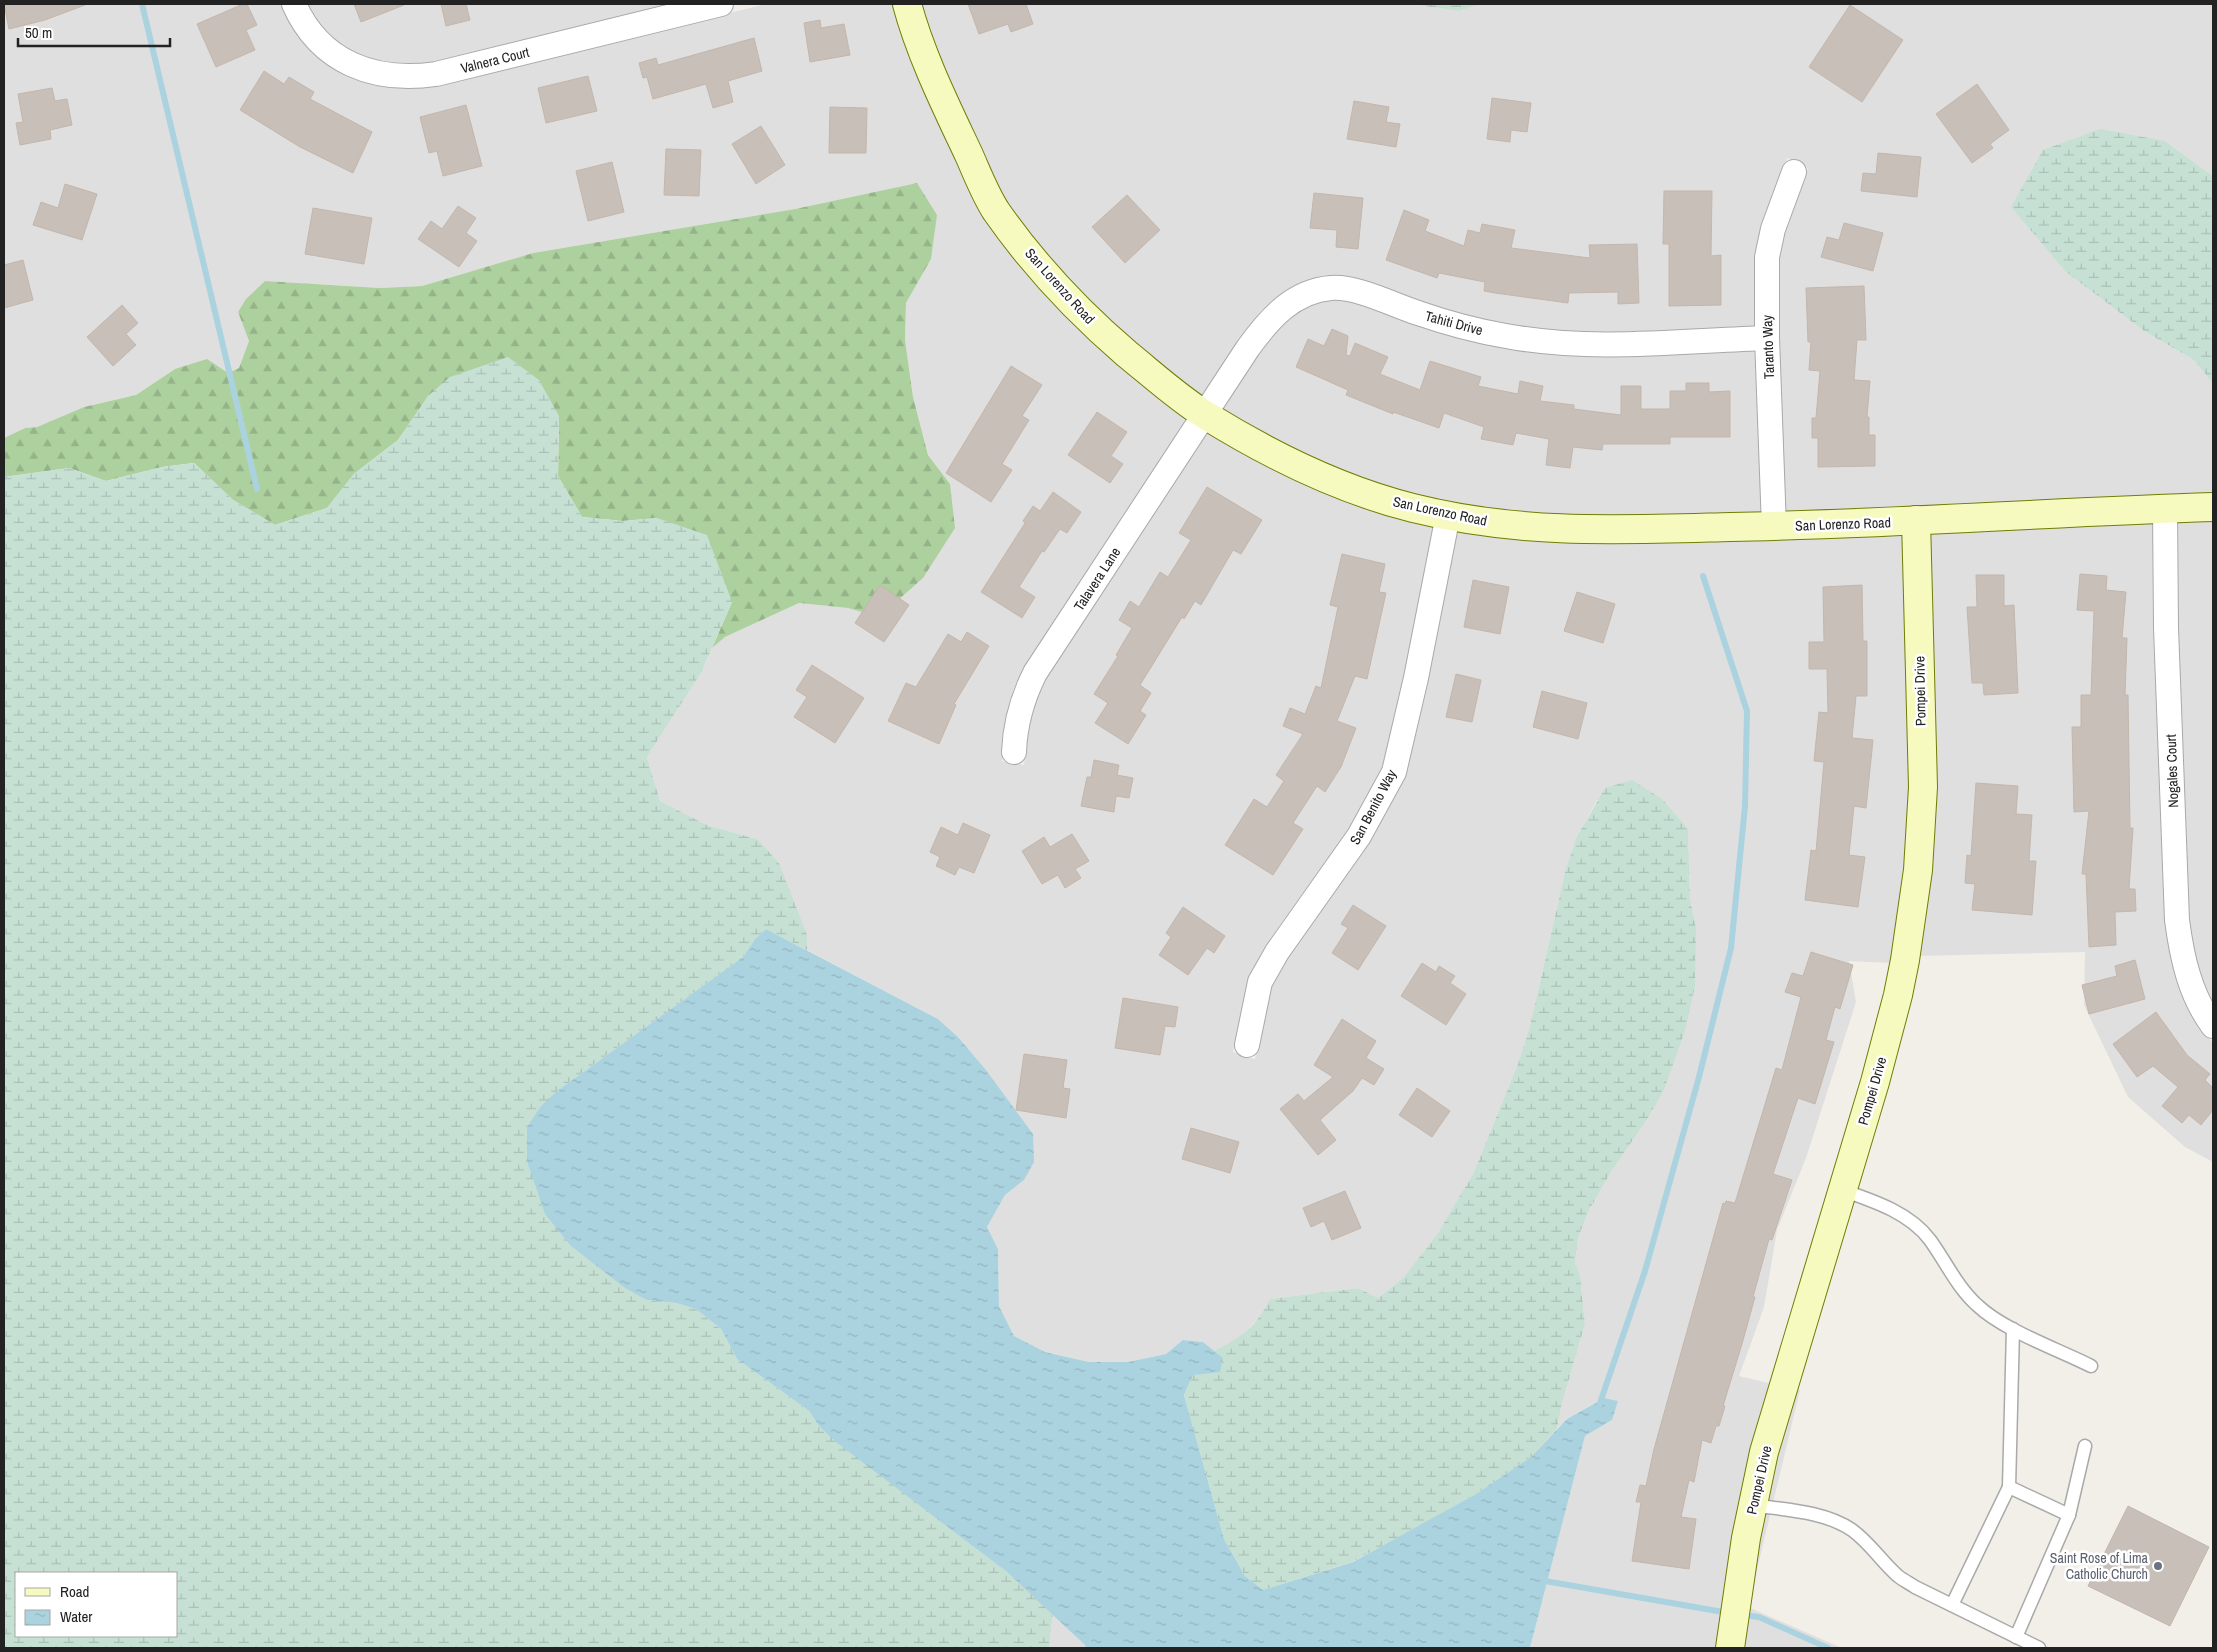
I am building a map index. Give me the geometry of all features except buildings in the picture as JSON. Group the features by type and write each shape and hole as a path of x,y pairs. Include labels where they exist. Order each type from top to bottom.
{"street":[{"name":"Valnera Court","path":"294,4 316,37 342,59 359,68 378,74 413,78 721,4"},
{"name":"San Lorenzo Road","path":"907,4 914,30 940,93 994,207 1031,256 1074,306 1161,382 1205,415 1255,443 1330,480 1411,507 1448,515 1516,526 1586,531 1774,527 2213,507"},
{"name":"Taranto Way","path":"1774,527 1766,271 1769,243 1794,172"},
{"name":"Tahiti Drive","path":"1205,415 1248,348 1269,320 1290,302 1317,290 1330,288 1340,288 1355,292 1418,314 1480,331 1532,340 1591,344 1767,338"},
{"name":"Talavera Lane","path":"1014,752 1019,711 1025,692 1035,673 1205,415"},
{"name":"Nogales Court","path":"2164,508 2166,628 2177,920 2184,964 2190,983 2199,1004 2213,1026"},
{"name":"San Benito Way","path":"1247,1045 1260,982 1277,952 1359,836 1394,772 1416,678 1448,515"},
{"name":"Pompei Drive","path":"1730,1646 1752,1506 1764,1452 1877,1073 1898,995 1918,870 1923,787 1916,520"}],"lane":[{"path":"1842,1190 1884,1206 1917,1226 1929,1239 1960,1286 1976,1305 1988,1315 2090,1366"},
{"path":"1952,1606 2009,1488 2013,1329"},
{"path":"2016,1637 2069,1515 2085,1446"},
{"path":"2009,1488 2069,1515"},
{"path":"1752,1506 1795,1511 1823,1517 1852,1530 1898,1576 1952,1606 2039,1648"}],"shaded area":[{"path":"4,4 282,4 287,15 336,68 357,79 377,85 414,88 440,85 766,4 896,4 984,213 1190,416 1025,668 1014,688 1004,730 1002,761 1024,765 1030,715 1045,680 1210,429 1435,523 1405,675 1383,767 1349,829 1249,979 1233,1052 1255,1059 1271,987 1287,959 1369,842 1457,528 1905,532 1911,785 1907,868 1892,963 1849,961 1856,1002 1806,1158 1777,1230 1764,1307 1739,1376 1772,1384 1718,1648 1530,1648 1585,1436 1612,1420 1603,1398 1567,1419 1557,1429 1562,1403 1585,1324 1580,1275 1575,1263 1578,1238 1588,1212 1611,1172 1648,1118 1663,1092 1696,928 1690,898 1688,830 1597,800 1577,836 1566,868 1530,1026 1518,1064 1473,1174 1456,1206 1438,1233 1403,1278 1378,1298 1358,1288 1270,1299 1261,1315 1241,1337 1214,1351 1203,1342 1184,1340 1166,1354 1128,1362 1089,1362 1045,1352 1014,1336 999,1306 998,1249 987,1227 1005,1195 1024,1180 1033,1134 986,1070 958,1037 938,1019 807,950 807,935 757,839 707,825 660,801 647,757 701,673 712,648 725,637 799,603 848,608 879,617 950,484 928,455 913,397 905,340 906,303 931,259 917,183 795,209 533,253 422,286 380,288 265,281 238,312 249,341 239,368 228,373 175,369 136,395 84,407 37,427 25,428 4,438"},
{"path":"306,4 675,4 433,64 411,67 379,64 347,50 324,30"},
{"path":"918,4 1409,4 1459,11 1481,4 2213,4 2213,176 2165,141 2066,272 2144,331 2194,360 2213,384 2213,496 1785,515 1779,338 1779,259 1784,233 1808,168 1787,158 1767,210 1758,240 1755,269 1756,327 1590,333 1532,329 1298,285 1283,293 1260,312 1201,399 1082,299 1003,203 950,90"},
{"path":"1333,298 1348,300 1415,324 1756,349 1762,516 1550,518 1413,497 1334,470 1221,412 1258,354 1278,327 1297,312 1310,305"},
{"path":"2213,518 2213,1006 2195,963 2188,920 2178,629 2177,519"},
{"path":"2154,520 2165,919 2173,967 2180,986 2201,1027 2213,1043 2213,1162 2185,1147 2128,1097 2084,1005 2085,952 1918,956 1928,531"},
{"path":"1795,1390 1800,1390 1748,1606 1769,1484"},
{"path":"1748,1607 1842,1648 1742,1648"},
{"path":"1053,1613 1085,1645 1086,1648 1049,1648"}],"green space":[{"path":"1409,4 1481,4 1459,11"},
{"path":"2100,129 2165,141 2213,176 2213,384 2194,360 2144,331 2066,272 2011,207 2043,150"},
{"path":"917,183 937,215 931,259 906,303 905,340 913,397 928,455 950,484 955,528 923,578 879,617 848,608 799,603 725,637 712,648 732,602 657,518 623,521 582,517 558,476 559,416 429,395 398,440 354,474 327,508 275,525 233,500 194,463 162,467 106,481 69,468 4,477 4,438 25,428 37,427 84,407 136,395 175,369 207,359 228,373 239,368 249,341 238,312 246,299 265,281 380,288 422,286 533,253 795,209"},
{"path":"508,357 539,380 559,416 558,476 582,517 623,521 657,518 707,535 732,602 701,673 647,757 660,801 707,825 757,839 779,863 807,935 807,950 766,929 755,939 743,957 557,1091 571,1246 647,1300 676,1303 696,1309 721,1329 737,1359 809,1411 819,1426 1007,1572 1053,1613 1049,1648 4,1648 4,477 69,468 106,481 162,467 194,463 233,500 275,525 327,508 354,474 398,440 429,395 450,377"},
{"path":"1632,780 1662,799 1688,829 1690,898 1696,928 1695,986 1685,1031 1663,1092 1648,1118 1611,1172 1588,1212 1578,1238 1575,1263 1580,1275 1585,1324 1562,1403 1557,1429 1531,1457 1476,1494 1412,1530 1352,1562 1263,1590 1245,1576 1224,1539 1184,1395 1193,1375 1223,1358 1214,1351 1247,1331 1259,1318 1270,1299 1358,1288 1378,1298 1403,1278 1438,1233 1473,1174 1518,1064 1530,1026 1566,868 1577,836 1605,788"}],"water":[{"path":"766,929 938,1019 958,1037 986,1070 1033,1134 1034,1162 1024,1180 1005,1195 987,1227 998,1249 999,1306 1014,1336 1045,1352 1089,1362 1128,1362 1166,1354 1183,1340 1203,1342 1223,1358 1220,1372 1193,1375 1184,1395 1224,1539 1245,1576 1263,1590 1353,1562 1476,1494 1531,1457 1567,1419 1604,1398 1618,1401 1612,1420 1585,1436 1530,1648 1086,1648 1007,1572 836,1442 819,1426 809,1411 737,1359 721,1329 696,1309 676,1303 647,1300 625,1288 571,1246 545,1214 527,1161 527,1127 541,1106 557,1091 743,957 755,939"}],"waterway":[{"path":"142,4 257,489"},
{"path":"1599,1406 1645,1271 1699,1077 1731,948 1745,806 1747,711 1703,576"},
{"path":"1545,1581 1729,1613"},
{"path":"1742,1615 1759,1617 1828,1648"}],"place":[{"name":"Saint Rose of Lima Catholic Church","path":"2158,1566"}]}
